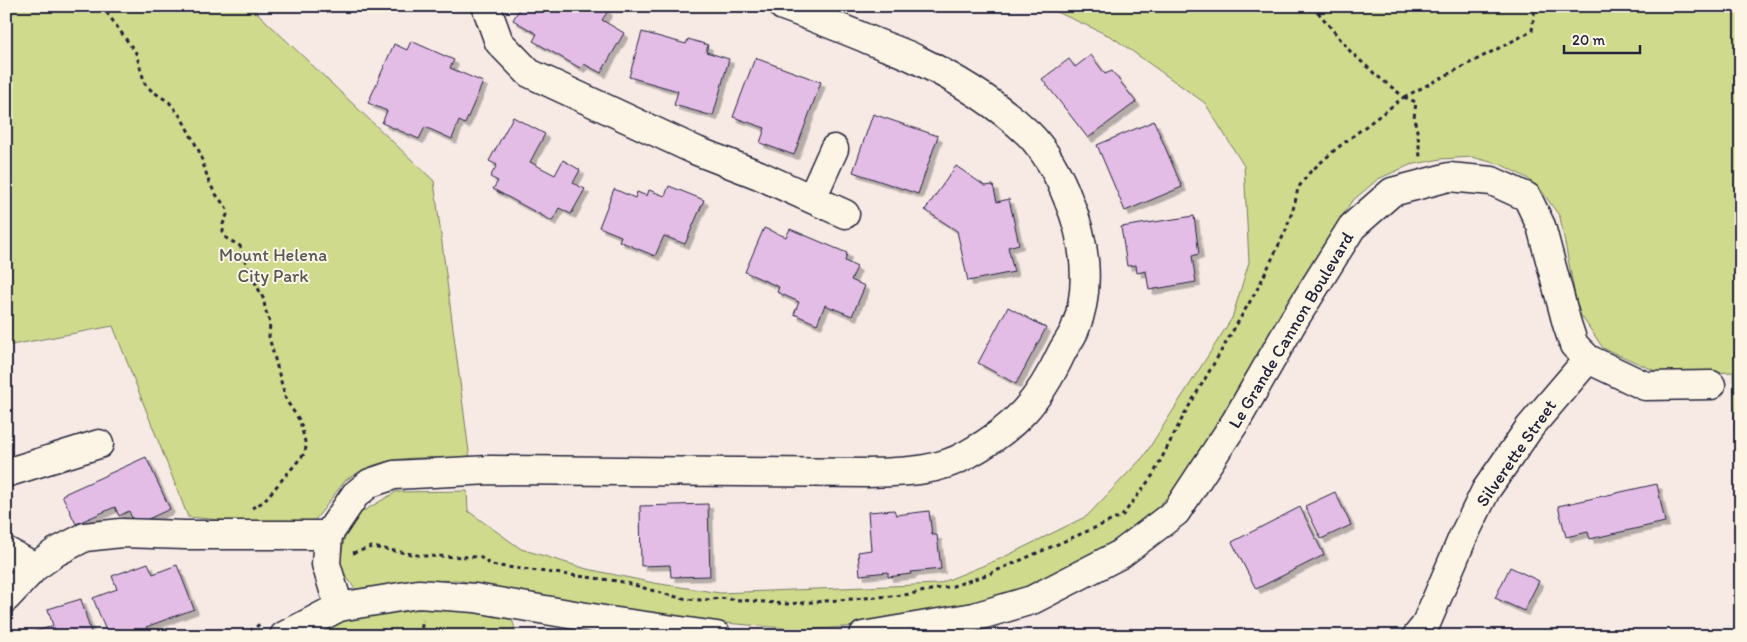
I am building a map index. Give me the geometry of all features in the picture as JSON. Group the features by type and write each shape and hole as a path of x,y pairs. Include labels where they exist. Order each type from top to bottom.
{"street":[{"path":"486,6 499,42 530,73 697,151 759,175 845,214"},
{"path":"339,607 326,564 328,535 355,495 370,483 394,475 490,470 914,472 968,455 1015,422 1036,399 1050,378 1075,330 1082,302 1085,270 1075,215 1051,163 1030,135 975,92 918,60 818,18 783,6"},
{"path":"812,198 834,149"},
{"name":"Le Grande Cannon Boulevard","path":"863,636 974,617 1032,600 1121,554 1176,512 1236,421 1294,320 1352,227 1392,192 1449,177 1492,181 1526,197 1541,226 1574,346 1588,358 1645,386 1711,385"},
{"name":"Silverette Street","path":"1417,636 1425,626 1463,536 1486,490 1530,427 1588,358"},
{"path":"6,473 99,444"},
{"path":"6,598 35,567 56,552 85,537 121,533 328,535"},
{"path":"6,551 35,567"},
{"path":"284,636 339,607 418,594 475,598 610,621 717,636"}],"path":[{"path":"102,6 136,53 145,84 168,102 181,117 199,151 209,182 228,209 223,224 223,232 226,238 240,246 247,266 264,300 270,323 269,337 286,400 300,422 306,446 305,453 263,502 245,515 242,535"},
{"path":"1422,184 1418,135 1414,118 1416,102 1404,97 1532,31 1535,6"}],"green space":[{"name":"Mount Helena City Park","path":"6,6 250,6 434,181 470,460 413,458 399,459 372,466 346,480 307,528 188,517 113,326 6,346"},
{"path":"1044,6 1741,6 1741,471 1737,469 1733,372 1660,373 1603,348 1578,311 1560,217 1541,190 1527,178 1502,165 1472,157 1441,159 1410,165 1378,179 1351,202 1302,280 1215,427 1171,493 1143,522 1089,556 1006,596 917,621 807,630 655,617 457,580 423,581 376,590 355,589 339,566 344,539 360,513 396,492 467,491 468,511 521,549 587,569 654,583 720,593 938,584 1002,558 1087,516 1144,456 1232,318 1249,262 1244,166 1205,103 1112,37"},
{"path":"454,608 512,619 517,636 320,636 316,632 345,619 383,611"}],"building":[{"path":"521,6 566,6 572,10 575,6 601,6 608,11 602,20 624,33 601,73 584,64 580,68 533,41 537,34 513,20"},
{"path":"642,32 686,44 688,39 708,45 706,52 729,59 713,116 674,105 678,91 629,77"},
{"path":"411,41 454,60 450,68 483,82 465,124 459,121 452,139 425,127 419,139 382,123 387,111 368,103 394,44 407,50"},
{"path":"1091,55 1105,74 1112,71 1136,102 1088,138 1042,79 1069,59 1075,67"},
{"path":"755,58 821,82 794,155 760,143 765,128 733,117"},
{"path":"873,114 938,136 918,194 853,172"},
{"path":"513,117 545,134 530,162 555,175 563,160 580,170 573,183 585,189 571,214 559,208 552,221 493,189 498,181 490,177 497,165 489,161"},
{"path":"1154,121 1182,187 1125,211 1097,145"},
{"path":"956,166 985,186 993,185 997,202 1009,199 1019,244 1008,247 1014,272 968,281 957,231 925,210"},
{"path":"669,186 704,200 685,244 664,236 655,256 619,241 621,236 599,227 614,189 635,198 637,192 647,196 649,190 665,196"},
{"path":"1194,216 1199,254 1192,256 1196,282 1149,290 1146,271 1137,273 1136,265 1127,266 1121,227"},
{"path":"764,228 786,237 790,229 847,253 845,261 857,267 851,280 865,286 852,316 825,305 817,324 794,314 799,302 777,292 779,287 745,272"},
{"path":"1008,307 1046,328 1016,384 978,363"},
{"path":"146,457 170,509 135,525 129,511 119,516 115,507 76,524 62,495"},
{"path":"1657,484 1665,522 1590,539 1588,532 1566,537 1558,506"},
{"path":"1335,492 1351,525 1321,539 1305,506"},
{"path":"708,504 710,576 671,577 670,565 641,566 640,506"},
{"path":"1300,507 1324,555 1256,589 1232,542"},
{"path":"894,510 896,515 929,511 932,535 937,535 941,569 911,572 911,574 888,577 888,572 860,575 858,552 871,550 868,512"},
{"path":"148,563 153,574 177,565 194,609 146,627 149,636 108,636 93,598 117,589 112,576"},
{"path":"1510,567 1539,581 1524,611 1495,598"},
{"path":"81,599 92,636 20,636 53,626 48,609"}]}
